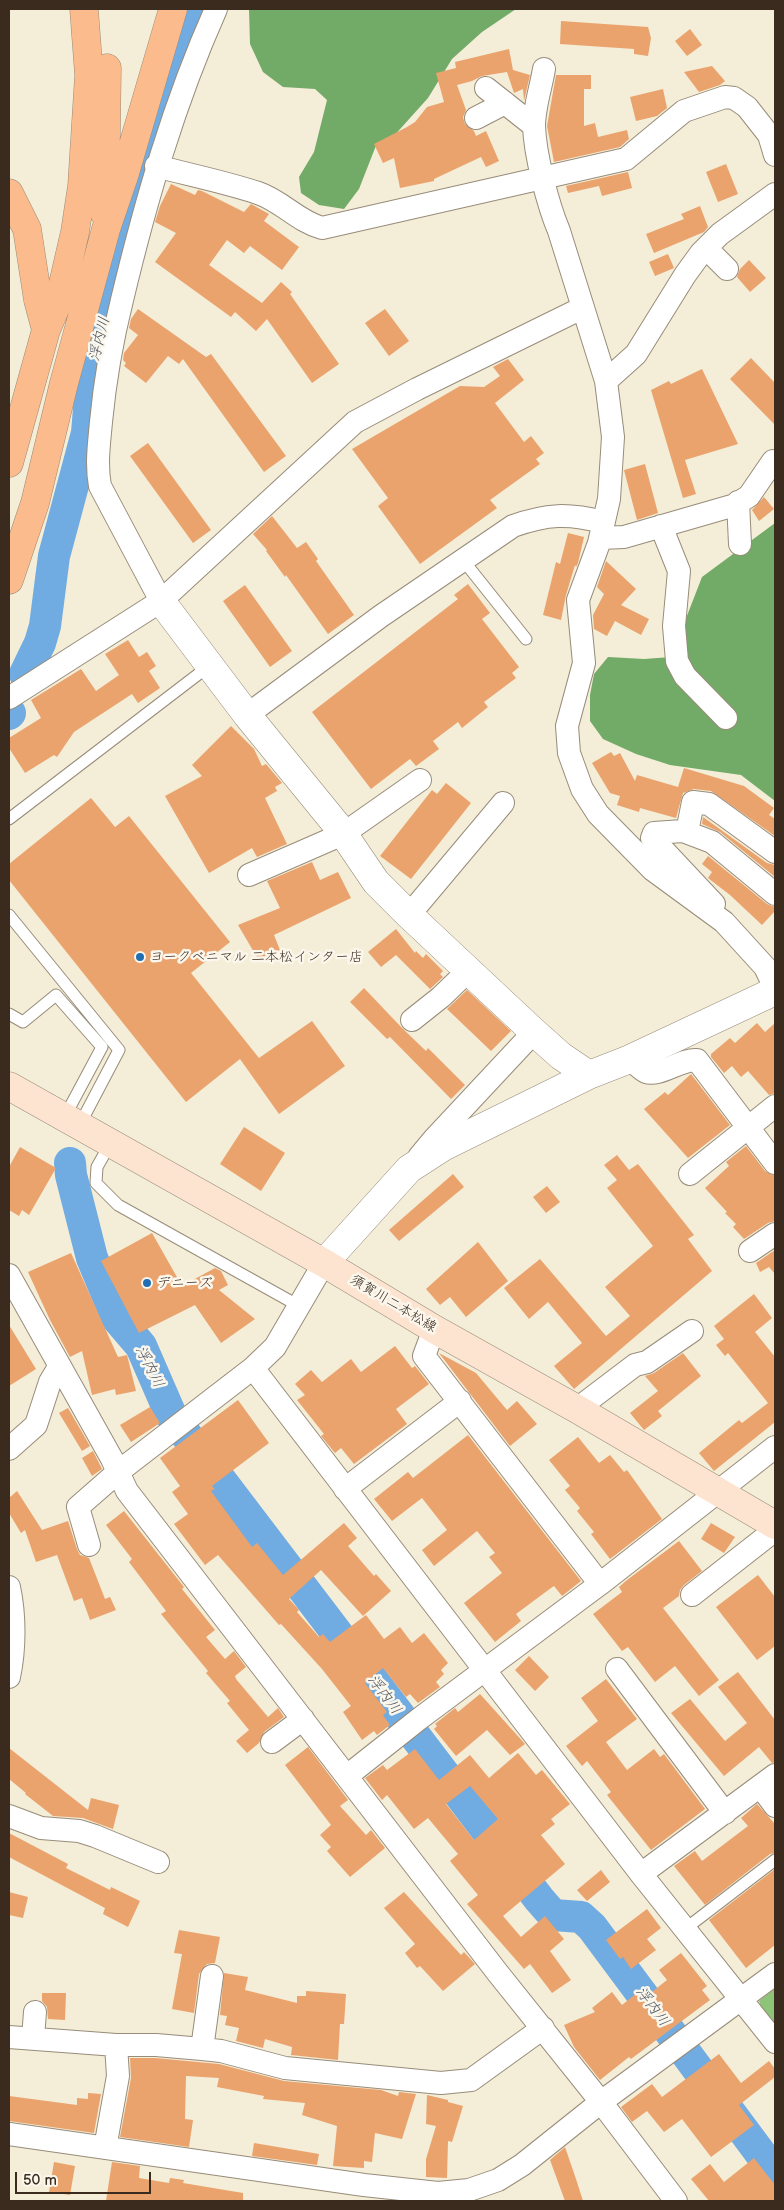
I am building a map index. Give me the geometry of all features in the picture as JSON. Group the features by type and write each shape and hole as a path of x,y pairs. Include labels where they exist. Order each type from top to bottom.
{"highway":[{"path":"9,463 46,330 60,297 75,232 82,186 89,75 84,9"},
{"path":"103,9 108,83 103,175 106,229"},
{"path":"9,580 35,504 64,383 106,229 124,176 173,9"},
{"path":"9,193 27,229 38,300 46,330"}],"main road":[{"name":"須賀川二本松線","path":"9,1086 324,1263 434,1329 577,1409 775,1525"}],"street":[{"path":"216,9 182,88 156,166 110,351 97,465 100,486 161,601 247,715 343,834 376,882 409,916 534,1032 561,1056 590,1075"},
{"path":"409,1169 469,1133 775,989 766,967 724,922 653,870 598,814 582,790 569,753 567,726 584,663 578,600 602,530 609,499 613,437 606,381 559,231 550,209 543,178 534,126 544,69"},
{"path":"486,88 534,126"},
{"path":"156,166 258,193 280,202 296,217 322,228 626,159 684,111 725,97 734,98 747,107 769,135 775,155"},
{"path":"476,118 505,103"},
{"path":"606,381 636,354 685,275 706,248 726,229 775,194"},
{"path":"706,248 727,269"},
{"path":"9,698 161,601 206,557 354,422 582,308"},
{"path":"247,715 381,616 513,526 533,519 571,515 602,530 624,537 738,502 748,496 773,461"},
{"path":"738,502 740,544"},
{"path":"661,526 679,571 674,626 677,661 685,676 726,718"},
{"path":"248,875 343,834 420,780"},
{"path":"687,832 693,802 709,804 775,852"},
{"path":"409,916 502,803"},
{"path":"724,922 721,911 652,838 654,833 674,830 687,832 712,842 775,894"},
{"path":"412,1020 441,997 468,971"},
{"path":"89,1545 78,1507 178,1424 253,1368 275,1347 324,1263 409,1169 434,1138 534,1032"},
{"path":"630,1058 645,1071 654,1073 689,1059 697,1060 749,1126 775,1163"},
{"path":"690,1174 775,1106"},
{"path":"750,1251 775,1234"},
{"path":"9,1275 127,1491 497,1972 601,2102 676,2201"},
{"path":"434,1329 424,1356 600,1584"},
{"path":"577,1409 635,1365 647,1362 692,1331"},
{"path":"9,1448 36,1425 50,1382 59,1367"},
{"path":"253,1368 484,1670 775,2042"},
{"path":"345,1489 460,1402"},
{"path":"347,1776 419,1719 600,1584 775,1446"},
{"path":"692,1595 775,1530"},
{"path":"9,1587 13,1639 9,1677"},
{"path":"617,1669 725,1813"},
{"path":"272,1742 303,1719"},
{"path":"642,1874 768,1781 775,1806"},
{"path":"9,1816 41,1828 79,1831 158,1862"},
{"path":"9,2134 105,2148 346,2192 438,2192 485,2186 522,2165 601,2102 775,1974"},
{"path":"202,2049 212,1976"},
{"path":"33,2038 35,2012"},
{"path":"9,2037 202,2049 221,2051 285,2068 456,2083 471,2080 481,2074 543,2028"},
{"path":"105,2148 118,2076 116,2045"}],"lane":[{"path":"463,560 526,639"},
{"path":"9,819 210,666"},
{"path":"9,915 119,1050 71,1122"},
{"path":"9,1014 23,1022 56,995 102,1047 71,1122"},
{"path":"110,1144 97,1168 96,1183 118,1205 299,1306"},
{"path":"685,1928 775,1860"}],"green space":[{"path":"249,9 516,9 482,32 452,59 428,98 392,138 377,143 359,189 344,209 319,205 301,193 299,177 314,152 327,100 315,89 283,87 263,72 250,44"},
{"path":"775,523 775,801 741,775 670,765 636,754 603,739 590,721 590,695 594,674 608,657 644,659 671,657 702,577"},
{"path":"775,1988 775,2026 762,2010 759,2001"}],"building":[{"path":"561,21 648,27 651,38 648,56 634,54 634,49 560,44"},
{"path":"690,29 702,45 687,56 675,41"},
{"path":"509,49 513,70 530,75 524,101 523,89 514,93 507,72 482,76 457,85 466,110 463,117 465,124 474,131 476,136 486,131 499,161 486,167 481,157 434,179 434,181 400,188 394,158 383,163 374,144 415,122 427,107 444,102 436,73 456,68 455,62"},
{"path":"712,66 725,81 720,85 699,92 684,72"},
{"path":"556,75 591,75 591,89 584,89 584,126 595,123 598,137 627,130 629,139 620,147 554,162 547,126"},
{"path":"663,89 667,108 657,116 636,121 630,97"},
{"path":"726,164 738,194 718,202 706,172"},
{"path":"628,172 632,188 602,196 599,186 568,193 566,186"},
{"path":"171,184 195,195 198,190 202,191 244,212 251,204 269,214 264,221 299,247 282,270 250,246 244,253 227,240 209,265 262,303 281,282 292,292 290,294 339,364 312,383 267,319 256,331 235,312 231,317 155,262 176,233 155,222 160,206"},
{"path":"700,206 708,227 704,232 654,253 646,234 684,219 681,214"},
{"path":"668,254 674,268 655,276 649,262"},
{"path":"749,260 766,278 750,292 737,277 740,269"},
{"path":"138,309 206,357 211,354 286,456 264,472 183,359 179,364 168,356 146,383 124,366 126,363 123,360 124,353 138,335 129,328 131,319"},
{"path":"385,309 409,341 389,356 365,323"},
{"path":"751,358 775,383 775,425 730,379"},
{"path":"508,359 524,380 495,403 524,442 531,436 544,453 536,459 540,464 490,500 497,508 420,564 378,506 388,498 352,449 460,386 484,387 500,376 493,367"},
{"path":"702,369 738,444 685,460 696,494 683,498 651,390 669,381 671,384"},
{"path":"148,443 211,530 193,543 130,456"},
{"path":"645,464 658,513 637,520 624,470"},
{"path":"764,497 774,509 759,521 752,510"},
{"path":"272,516 297,548 306,542 318,559 316,561 354,615 328,634 286,575 285,577 267,550 253,534"},
{"path":"568,533 584,537 578,563 576,567 575,565 566,595 561,620 543,615 556,562 560,564"},
{"path":"606,561 636,589 621,605 649,619 641,635 615,621 607,636 594,629 593,615 604,594 597,587"},
{"path":"468,584 490,613 482,619 519,667 512,673 516,678 484,702 488,707 462,728 458,722 433,741 439,749 416,766 410,759 371,789 312,712 458,599 454,595"},
{"path":"245,585 292,651 270,667 223,601"},
{"path":"128,640 139,657 147,652 156,666 149,671 160,688 138,703 132,694 74,732 57,757 54,755 25,773 9,748 9,738 41,718 31,700 81,669 96,691 119,675 105,654"},
{"path":"231,726 254,749 262,766 266,764 282,783 275,787 277,791 265,798 287,844 257,857 252,848 209,873 165,796 202,776 192,765"},
{"path":"611,752 614,756 620,753 635,781 637,775 678,787 684,768 744,786 774,808 769,815 775,819 775,836 711,791 694,789 683,793 676,818 640,808 639,812 617,805 620,796 610,793 592,763"},
{"path":"446,783 471,803 411,879 380,856 432,790 437,794"},
{"name":"ヨークベニマル 二本松インター店","path":"91,798 115,827 129,816 230,942 191,973 259,1058 312,1021 345,1066 279,1114 240,1059 186,1102 9,880 9,864"},
{"path":"703,817 767,863 775,865 775,877 720,832 702,824"},
{"path":"708,856 767,904 775,907 775,911 762,925 730,895 708,878 712,872 702,864"},
{"path":"312,862 320,880 338,872 351,898 274,935 280,950 258,959 238,925 280,908 267,881"},
{"path":"396,929 415,953 416,951 423,958 426,954 443,971 440,974 443,977 430,989 396,955 381,967 368,952"},
{"path":"364,988 402,1028 426,1051 428,1048 465,1085 451,1099 390,1037 387,1039 350,1002"},
{"path":"467,990 511,1031 491,1051 447,1009"},
{"path":"757,1023 765,1032 775,1023 775,1093 769,1095 748,1071 741,1077 732,1066 724,1073 711,1057 711,1054 730,1038 735,1043"},
{"path":"691,1074 730,1125 688,1158 644,1109 665,1092 668,1095"},
{"path":"244,1127 285,1153 261,1191 220,1164"},
{"path":"746,1146 765,1171 775,1176 775,1221 768,1223 744,1239 733,1227 736,1224 725,1213 727,1212 705,1188 729,1166 726,1162"},
{"path":"20,1147 56,1168 29,1215 22,1210 19,1216 9,1210 9,1167"},
{"path":"617,1155 629,1170 638,1164 694,1235 688,1239 712,1271 574,1389 554,1366 582,1343 548,1302 529,1319 504,1288 540,1259 606,1336 630,1316 605,1287 653,1246 607,1188 617,1180 604,1165"},
{"path":"453,1174 464,1187 399,1241 389,1230"},
{"path":"547,1186 560,1202 546,1213 533,1197"},
{"name":"デニーズ","path":"152,1233 182,1286 215,1268 221,1271 228,1285 219,1290 255,1319 221,1343 195,1305 139,1333 101,1261"},
{"path":"478,1242 508,1281 466,1317 450,1297 440,1305 426,1289"},
{"path":"775,1250 775,1274 769,1267 760,1272 756,1263"},
{"path":"71,1253 118,1357 127,1355 136,1391 116,1395 115,1389 92,1395 82,1351 70,1357 50,1320 28,1272"},
{"path":"754,1294 772,1318 755,1332 775,1357 775,1422 714,1471 699,1453 739,1420 742,1423 768,1403 728,1353 725,1356 716,1345 724,1339 714,1326"},
{"path":"9,1325 36,1369 9,1386"},
{"path":"395,1346 412,1368 415,1366 429,1384 396,1409 407,1424 354,1464 341,1448 335,1453 321,1436 324,1434 297,1400 305,1395 295,1384 311,1370 322,1382 351,1359 361,1372"},
{"path":"439,1353 476,1373 507,1410 517,1401 537,1424 510,1446"},
{"path":"683,1353 701,1376 658,1411 662,1416 644,1430 630,1413 658,1391 645,1376 654,1373"},
{"path":"238,1400 269,1443 212,1486 215,1489 211,1491 252,1547 257,1543 283,1575 344,1523 357,1538 348,1546 374,1576 376,1574 391,1591 363,1616 321,1570 289,1599 299,1610 297,1612 319,1637 323,1634 330,1642 366,1615 384,1639 400,1627 412,1643 424,1633 448,1663 441,1670 444,1674 436,1682 440,1687 418,1703 410,1694 406,1697 383,1668 365,1683 387,1712 383,1715 390,1725 377,1735 374,1731 362,1740 343,1712 351,1706 322,1669 281,1624 279,1625 218,1555 205,1565 174,1524 188,1514 172,1492 180,1486 160,1458"},
{"path":"150,1407 160,1423 131,1442 120,1425"},
{"path":"68,1408 90,1446 82,1451 59,1413"},
{"path":"468,1435 581,1581 562,1596 554,1586 551,1588 516,1614 521,1621 495,1642 464,1603 502,1573 489,1557 495,1553 477,1531 434,1566 422,1550 447,1530 422,1498 392,1521 374,1499 408,1472 413,1478"},
{"path":"578,1437 599,1463 610,1455 624,1472 627,1470 662,1519 610,1559 591,1534 594,1532 577,1511 580,1508 565,1490 570,1486 549,1460"},
{"path":"93,1451 102,1469 92,1476 82,1458"},
{"path":"17,1491 42,1530 68,1521 80,1555 89,1558 105,1599 110,1597 116,1610 90,1620 82,1598 74,1601 57,1555 36,1562 25,1530 21,1533 9,1513 9,1498"},
{"path":"124,1511 215,1630 206,1637 225,1659 234,1651 246,1667 235,1676 236,1679 268,1717 278,1708 284,1717 264,1732 259,1743 247,1753 236,1741 249,1730 227,1703 230,1701 206,1673 208,1671 161,1614 166,1611 129,1562 132,1559 106,1525"},
{"path":"711,1523 735,1537 724,1553 701,1539"},
{"path":"679,1541 702,1571 684,1585 680,1590 679,1596 663,1608 719,1680 699,1696 675,1666 655,1682 628,1647 622,1651 593,1614 622,1592 619,1587 627,1580"},
{"path":"758,1575 775,1597 775,1646 757,1660 716,1607"},
{"path":"529,1656 549,1677 535,1691 515,1670"},
{"path":"738,1672 775,1720 775,1762 772,1763 759,1747 724,1776 671,1713 690,1699 725,1741 747,1723 718,1687"},
{"path":"606,1679 637,1719 606,1742 627,1770 654,1749 660,1757 664,1754 705,1809 651,1850 607,1795 611,1792 587,1761 582,1766 566,1746 598,1721 581,1698"},
{"path":"480,1694 525,1744 510,1755 487,1730 456,1756 434,1729 437,1726 435,1724 455,1708 458,1712"},
{"path":"308,1747 348,1800 340,1806 366,1835 371,1830 385,1848 350,1877 327,1851 331,1847 320,1835 331,1825 285,1765"},
{"path":"9,1748 88,1810 91,1798 119,1805 113,1829 83,1818 53,1816 9,1779"},
{"path":"415,1749 439,1780 470,1755 489,1778 518,1753 536,1775 542,1770 570,1804 551,1819 555,1824 541,1835 565,1864 503,1916 521,1937 545,1916 564,1939 550,1951 571,1980 552,1993 530,1964 524,1969 467,1904 478,1895 450,1861 458,1854 428,1818 414,1829 387,1795 382,1800 365,1778 383,1765 387,1770","holes":["470,1786 498,1819 474,1840 446,1804"]},
{"path":"757,1804 775,1824 775,1853 770,1854 705,1905 674,1866 695,1851 702,1861 748,1826 741,1818"},
{"path":"9,1833 68,1864 66,1868 110,1890 111,1887 140,1901 128,1927 103,1914 105,1908 9,1857"},
{"path":"775,1869 775,1945 746,1968 709,1920"},
{"path":"601,1870 610,1882 587,1901 577,1890"},
{"path":"9,1892 28,1897 23,1918 9,1915"},
{"path":"404,1892 461,1955 464,1952 475,1964 443,1991 420,1966 417,1968 405,1953 415,1944 384,1908"},
{"path":"647,1909 661,1928 647,1939 656,1950 631,1969 623,1957 620,1959 606,1940"},
{"path":"179,1930 220,1937 215,1963 207,1964 199,1974 194,2013 172,2009 182,1954 174,1953"},
{"path":"681,1953 707,1986 702,1990 710,2000 631,2059 629,2057 600,2080 574,2047 564,2025 595,2012 592,2008 612,1992 622,2005 638,1992 643,1999 667,1980 659,1970"},
{"path":"224,1973 248,1977 245,1990 297,2003 297,1996 306,1996 306,1991 346,1994 344,2024 340,2024 338,2060 291,2055 292,2047 265,2039 263,2048 236,2041 239,2028 225,2025 227,2016 220,2015"},
{"path":"42,1993 66,1993 65,2020 48,2019 47,2007 42,2001"},
{"path":"719,2054 741,2083 769,2061 775,2069 775,2077 739,2105 754,2125 711,2157 682,2119 664,2132 647,2111 632,2122 621,2107 652,2084 662,2097"},
{"path":"130,2058 155,2058 219,2064 284,2081 381,2090 398,2096 399,2092 416,2094 402,2139 375,2133 372,2162 364,2161 364,2168 333,2166 337,2126 302,2115 305,2103 263,2099 264,2096 217,2087 219,2078 186,2076 185,2119 193,2120 189,2147 120,2137 131,2078"},
{"path":"88,2093 101,2094 94,2133 9,2121 9,2096 77,2105 77,2098 88,2099"},
{"path":"427,2095 463,2106 452,2142 448,2141 447,2178 426,2177 426,2159 436,2126 426,2124"},
{"path":"254,2143 319,2154 317,2165 252,2156"},
{"path":"565,2147 583,2201 565,2201 550,2160"},
{"path":"754,2158 775,2185 775,2201 709,2201 691,2179 710,2164 724,2182"},
{"path":"54,2162 75,2166 70,2195 49,2192"},
{"path":"112,2162 140,2166 139,2178 169,2183 170,2178 184,2180 183,2183 243,2193 243,2201 106,2201"}],"waterway":[{"name":"浮内川","path":"25,674 40,643 45,626 54,556 87,433 92,372 134,207 163,108 201,9"},
{"name":"浮内川","path":"70,1163 71,1175 92,1258 117,1318 141,1346 171,1415 539,1899 553,1915 581,1917 592,1927 775,2173"}],"place":[{"name":"ヨークベニマル 二本松インター店","path":"140,957"},
{"name":"デニーズ","path":"147,1283"}]}
